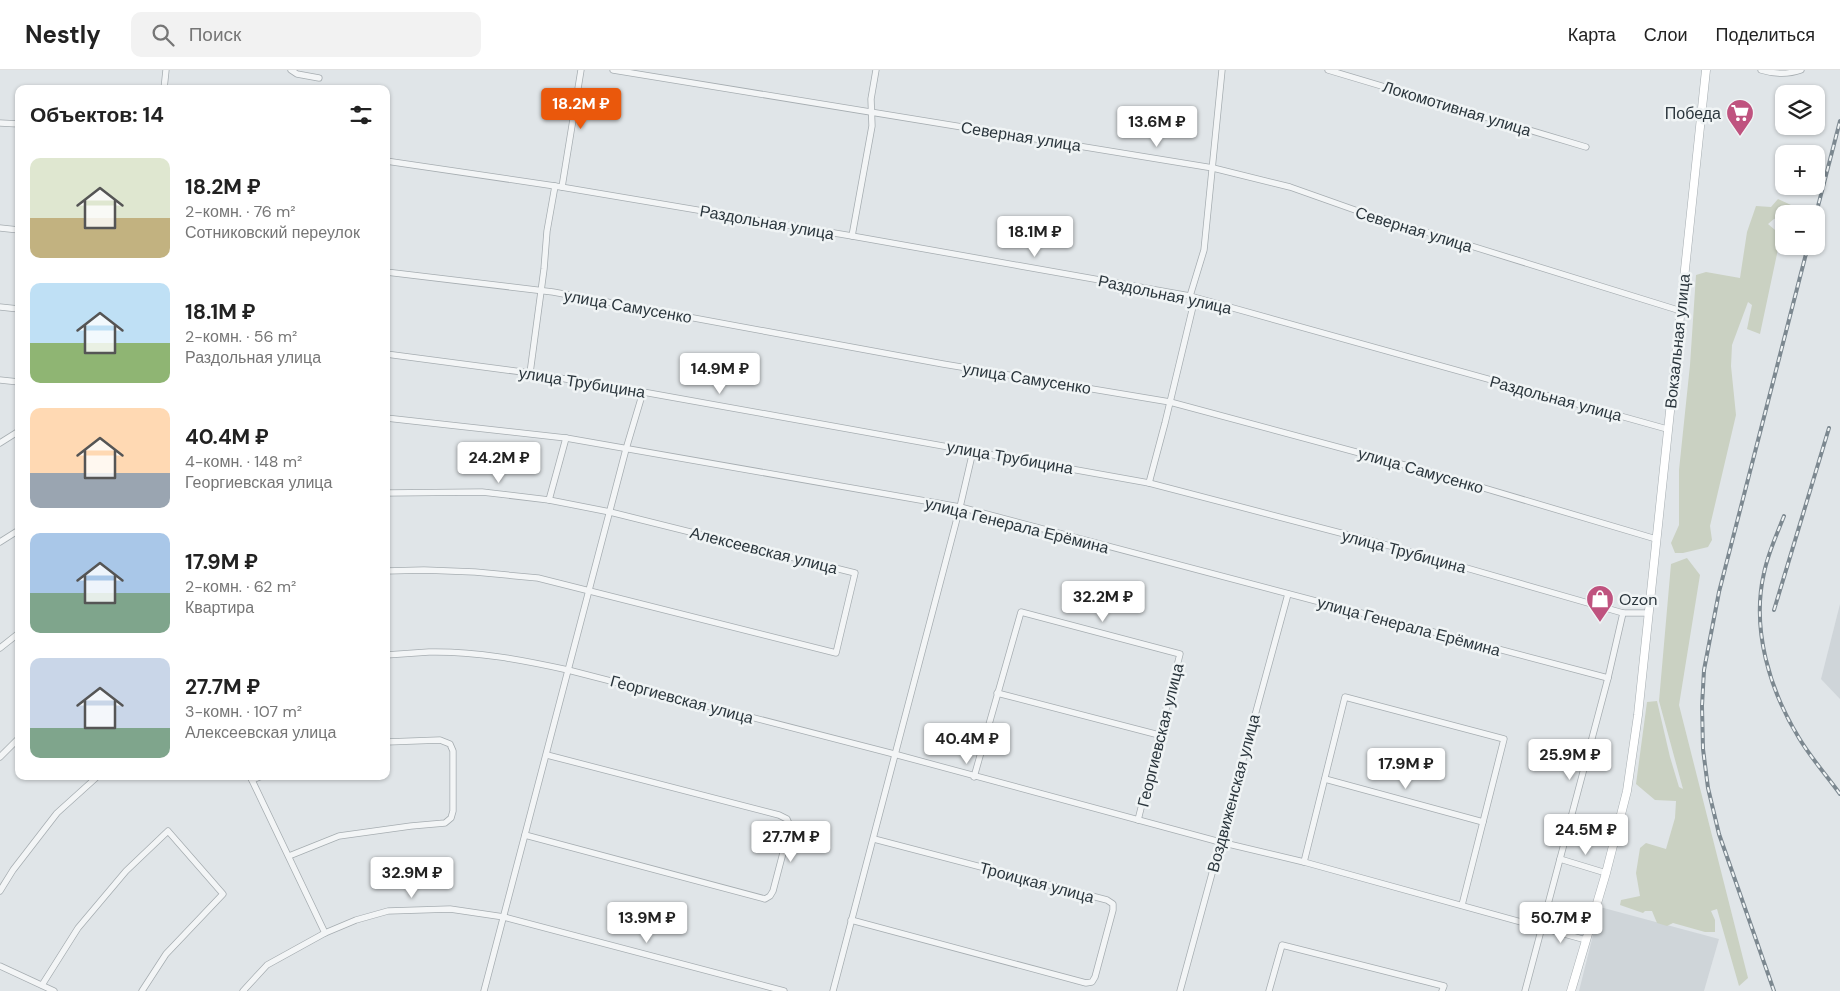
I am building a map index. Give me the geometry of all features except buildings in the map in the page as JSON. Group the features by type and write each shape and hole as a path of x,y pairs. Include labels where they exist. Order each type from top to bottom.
{"main road":[{"name":"Вокзальная улица","path":"1571,991 1628,790 1638,715 1706,70"}],"street":[{"path":"164,85 166,70"},
{"path":"291,70 297,74 319,78"},
{"path":"530,374 544,269 547,231 558,187 581,70"},
{"name":"Северная улица","path":"613,70 1213,168 1290,187 1355,210 1680,311"},
{"path":"852,236 872,126 871,99 876,70"},
{"path":"1149,483 1170,402 1204,250 1222,70"},
{"name":"Локомотивная улица","path":"1328,70 1586,147"},
{"path":"1760,70 1772,73 1792,73 1801,70"},
{"path":"0,123 15,124"},
{"name":"Раздольная улица","path":"390,162 558,187 852,236 1193,297 1668,429"},
{"path":"0,228 15,230"},
{"name":"улица Самусенко","path":"390,272 541,291 943,364 1170,402 1424,470 1656,539"},
{"path":"0,307 15,309"},
{"name":"улица Трубицина","path":"390,355 643,392 1149,483 1383,544 1623,613"},
{"path":"0,380 15,382"},
{"path":"484,991 626,449 643,392"},
{"name":"улица Генерала Ерёмина","path":"390,418 566,438 960,508 1608,678"},
{"path":"0,443 15,434"},
{"path":"549,500 566,438"},
{"path":"833,991 960,508 973,451"},
{"path":"390,493 482,492 549,500 610,512"},
{"name":"Алексеевская улица","path":"590,591 836,653 855,573 610,512"},
{"path":"0,542 15,533"},
{"path":"390,571 476,572 538,578 590,591"},
{"name":"Воздвиженская улица","path":"1180,991 1288,594"},
{"name":"Георгиевская улица","path":"974,777 1021,612 1180,654 1138,820"},
{"path":"1525,991 1608,678 1623,613 1648,613"},
{"path":"0,648 15,636"},
{"name":"Георгиевская улица","path":"390,655 430,652 472,654 526,661 568,670 894,754 1220,842 1304,862 1586,940"},
{"path":"997,693 1159,736"},
{"path":"1304,862 1345,697 1504,739 1462,906"},
{"path":"289,856 339,836 410,826 445,824 451,818 453,811 453,751 450,744 440,740 390,742"},
{"path":"0,757 15,742"},
{"path":"526,835 765,898 770,896 773,891 790,826 787,819 779,815 547,756"},
{"path":"1325,779 1483,822"},
{"path":"0,891 13,870 57,813 94,780"},
{"path":"252,780 325,933"},
{"path":"42,985 78,928 126,870 168,831 223,894 166,954 142,991"},
{"name":"Троицкая улица","path":"851,920 1086,983 1092,982 1095,977 1111,920 1113,904 1107,900 874,839"},
{"path":"1560,859 1606,873"},
{"path":"243,991 267,965 325,933 356,920 388,911 450,909 504,917 784,991"},
{"path":"1269,991 1282,945 1444,986 1442,991"},
{"path":"0,966 54,991"}],"shaded area":[{"path":"1840,604 1840,699 1821,679"},
{"path":"1600,907 1719,939 1704,991 1579,991"}],"green space":[{"path":"1778,199 1791,205 1775,205 1775,219 1768,224 1775,230 1775,255 1777,255 1760,334 1747,329 1752,305 1748,302 1732,345 1731,366 1736,415 1710,526 1712,540 1708,547 1675,553 1671,543 1679,525 1679,470 1690,365 1696,275 1706,272 1740,278 1747,232 1756,206 1771,207"},
{"path":"1687,558 1700,575 1679,705 1748,978 1739,986 1717,909 1711,911 1715,920 1715,932 1705,932 1673,923 1667,926 1657,923 1652,911 1645,911 1643,913 1620,905 1621,900 1640,896 1636,873 1640,848 1646,843 1666,849 1675,818 1676,801 1655,800 1636,784 1647,702 1657,701 1670,757 1679,787 1683,789 1659,701 1671,564"}],"railway":[{"path":"1818,205 1840,121"},
{"path":"1774,991 1719,834 1708,788 1703,749 1702,706 1704,670 1719,592 1806,255"},
{"path":"1774,610 1829,428"},
{"path":"1784,516 1768,558 1761,594 1760,616 1766,659 1779,700 1789,720 1809,753 1840,794"}],"place":[{"name":"Победа","path":"1740,137"},
{"name":"Ozon","path":"1600,623"}]}
